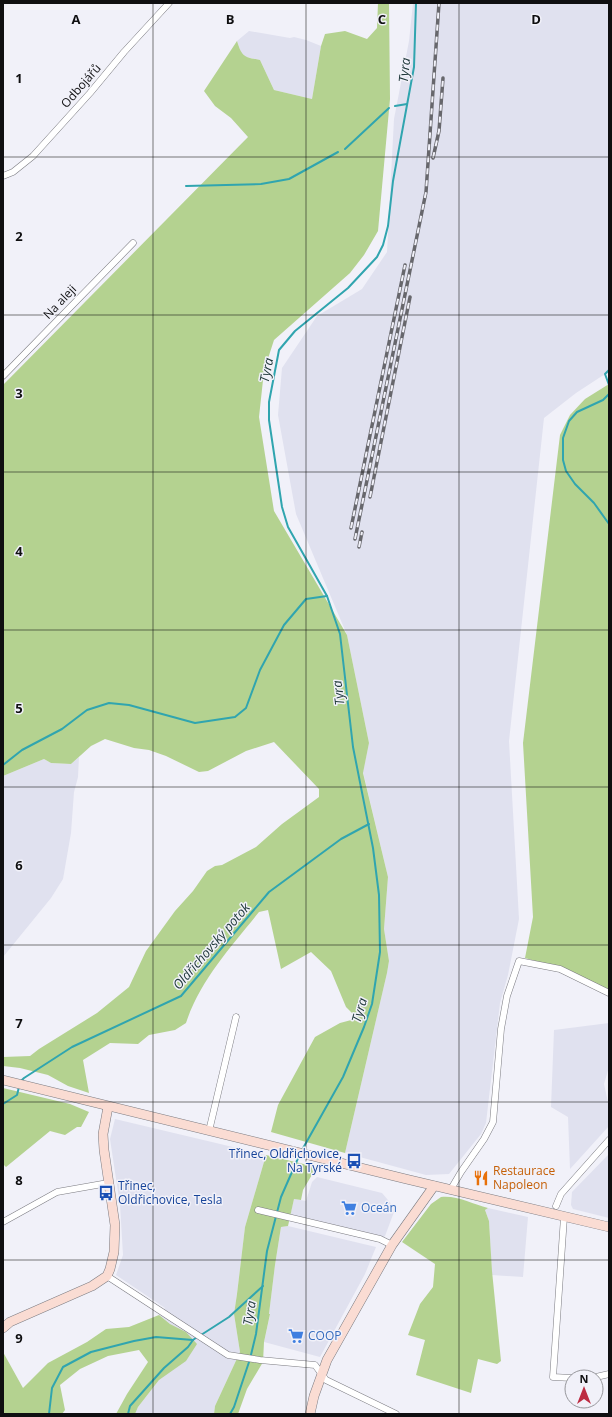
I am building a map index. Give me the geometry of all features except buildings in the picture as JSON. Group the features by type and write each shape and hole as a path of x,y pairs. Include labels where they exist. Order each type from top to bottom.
{"main road":[{"path":"3,1080 108,1107 609,1227"},
{"path":"3,1328 10,1322 92,1286 106,1276 110,1268 114,1252 115,1225 108,1182 103,1134 108,1107"},
{"path":"310,1414 327,1360 392,1245 434,1186"}],"street":[{"name":"Odbojářů","path":"3,176 13,172 33,156 169,3"},
{"name":"Na aleji","path":"5,372 133,243"},
{"path":"451,1190 494,1122 507,996 519,961 560,969 609,994"},
{"path":"209,1131 236,1017"},
{"path":"556,1206 561,1194 609,1140"},
{"path":"3,1222 56,1192 108,1182"},
{"path":"258,1210 380,1239 392,1245"},
{"path":"564,1216 553,1377 564,1378"},
{"path":"106,1276 228,1355 258,1360 315,1365 326,1380 396,1414"}],"shaded area":[{"path":"413,3 609,3 609,373 576,393 544,418 509,741 519,919 508,975 500,1003 486,1123 481,1134 449,1174 426,1175 345,1153 389,961 384,929 388,877 363,772 369,743 347,635 296,514 278,415 282,368 317,316 362,289 387,252 394,119 409,41"},
{"path":"249,31 290,38 294,37 321,46 312,99 274,90 260,60 246,57 241,53 237,41"},
{"path":"79,757 78,777 74,792 71,833 63,879 51,898 3,957 3,776 44,759 51,763 71,764"},
{"path":"609,1023 609,1067 604,1084 609,1107 609,1126 570,1169 568,1117 551,1107 554,1030"},
{"path":"115,1119 266,1155 245,1227 234,1314 240,1352 215,1406 214,1414 135,1414 138,1407 159,1380 186,1332 170,1324 159,1315 165,1308 116,1275 123,1255 120,1205 110,1139"},
{"path":"609,1154 609,1218 573,1209 571,1205 572,1192"},
{"path":"317,1177 382,1193 393,1206 394,1212 385,1236 378,1242 289,1220 294,1199 306,1201 312,1182"},
{"path":"488,1208 528,1217 523,1277 492,1275 489,1221 485,1210"},
{"path":"288,1226 376,1247 365,1274 320,1357 264,1342 270,1315 275,1265 281,1227"}],"green space":[{"path":"378,3 389,3 390,99 378,231 364,255 350,273 274,340 264,371 259,417 274,511 347,635 369,743 363,773 388,877 384,929 389,961 345,1153 271,1132 278,1105 315,1037 340,1023 355,1019 354,1015 346,1007 331,971 311,952 281,969 268,910 259,912 218,964 200,992 186,1023 175,1030 149,1035 138,1044 110,1043 83,1060 89,1093 68,1086 48,1075 20,1068 3,1066 3,1057 30,1056 97,1013 129,987 146,951 207,871 215,866 222,865 256,847 282,824 319,797 319,789 274,742 246,751 208,771 199,772 166,756 149,750 134,748 105,739 91,746 71,764 51,763 44,759 3,776 3,385 248,137 231,118 215,106 204,91 237,41 240,50 244,55 260,60 274,90 312,99 321,46 325,34 345,31 367,39 377,28"},
{"path":"609,384 609,990 566,970 525,958 533,917 523,743 560,435 570,415 585,399"},
{"path":"3,1088 70,1104 89,1112 81,1127 77,1127 65,1135 50,1131 6,1167 3,1164"},
{"path":"266,1155 312,1166 313,1173 303,1190 301,1200 294,1199 288,1226 281,1227 270,1314 264,1342 263,1362 247,1389 238,1414 214,1414 215,1406 240,1352 234,1314 245,1227"},
{"path":"441,1197 453,1197 488,1208 485,1210 489,1221 492,1271 501,1361 497,1364 478,1359 471,1393 416,1375 425,1340 408,1335 420,1304 433,1287 435,1264 402,1242 431,1204"},
{"path":"159,1315 170,1324 186,1332 197,1344 186,1361 159,1380 138,1407 135,1414 116,1414 148,1362 139,1350 108,1356 80,1369 60,1385 65,1410 62,1414 3,1414 3,1352 23,1388 48,1363 87,1342 106,1329 129,1327"}],"waterway":[{"name":"Tyra","path":"302,1150 343,1077 372,1004 380,952 379,895 373,848 353,747 340,634 327,596 288,527 282,507 269,420 269,402 279,350 295,331 348,288 377,257 383,245 388,226 393,181 414,67 416,3"},
{"path":"395,106 407,104"},
{"path":"345,149 389,108"},
{"path":"186,186 261,184 289,179 338,152"},
{"path":"609,370 605,374 609,385"},
{"path":"609,394 603,400 577,412 569,421 563,438 563,460 566,471 575,484 594,503 609,524"},
{"path":"3,765 22,750 62,729 87,710 109,703 129,705 195,723 235,717 246,708 260,670 284,625 306,599 327,596"},
{"name":"Oldřichovský potok","path":"21,1081 72,1047 181,996 269,892 341,839 369,824"},
{"name":"Oldřichovský potok","path":"3,1104 17,1095 19,1087"},
{"name":"Tyra","path":"230,1414 234,1407 250,1359 256,1334 267,1251 281,1197 299,1156"},
{"path":"201,1335 229,1317 263,1286"},
{"path":"49,1414 52,1388 63,1367 91,1352 156,1337 193,1340"},
{"path":"128,1414 130,1406 164,1368 197,1337"}],"railway":[{"path":"355,539 426,192 439,3"},
{"path":"433,158 439,131 443,78"},
{"path":"351,528 405,265"},
{"path":"370,497 410,297"},
{"path":"359,547 362,532"}],"place":[{"name":"Třinec, Oldřichovice, Na Tyrské","path":"354,1161"},
{"name":"Restaurace Napoleon","path":"481,1178"},
{"name":"Třinec, Oldřichovice, Tesla","path":"106,1193"},
{"name":"Oceán","path":"349,1208"},
{"name":"COOP","path":"296,1336"}]}
